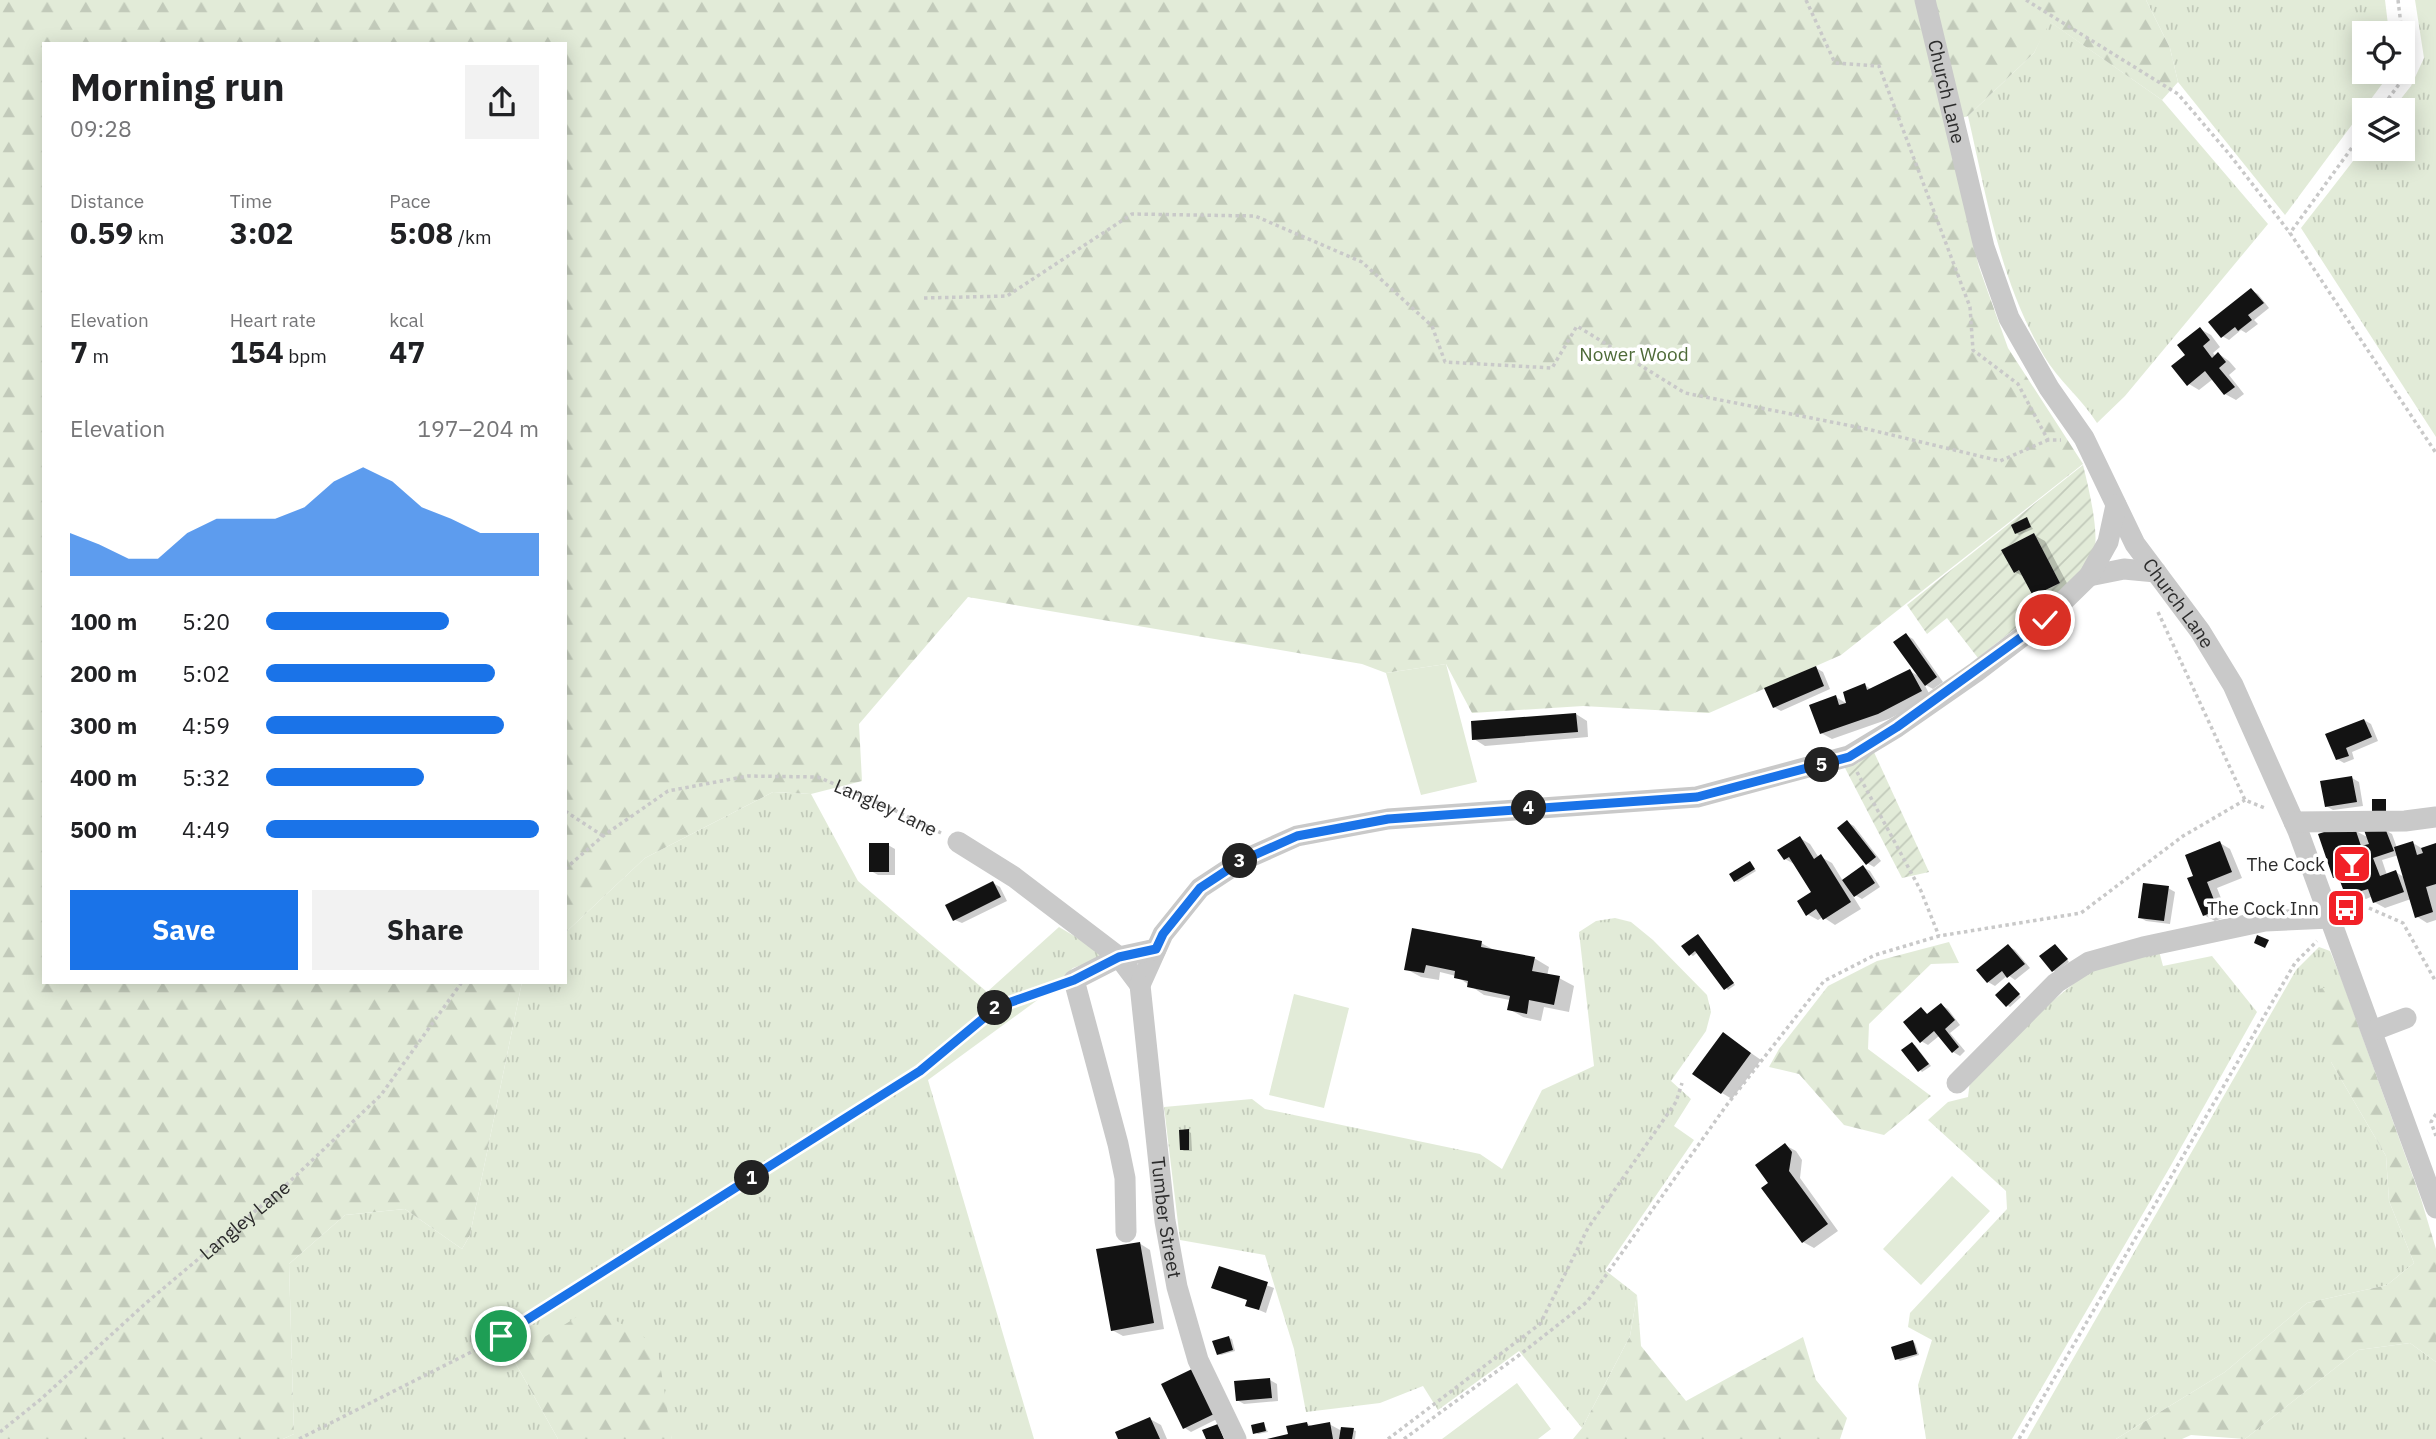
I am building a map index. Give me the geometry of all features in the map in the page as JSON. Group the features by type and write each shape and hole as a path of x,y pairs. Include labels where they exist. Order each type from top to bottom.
{"street":[{"name":"Church Lane","path":"1925,0 1984,247 2009,318 2049,388 2084,438 2135,544 2200,631 2232,685 2294,822 2372,1031 2429,1162 2436,1208"},
{"path":"1140,985 1163,934 1200,888 1241,861 1297,836 1388,819 1697,797 1849,757 1897,727 2045,620 2089,576 2108,542 2116,505"},
{"path":"2089,576 2124,569 2156,572"},
{"path":"2294,822 2405,821 2436,817"},
{"name":"Langley Lane","path":"958,842 1014,877 1119,957 1140,985"},
{"path":"1957,1083 2056,984 2089,962 2143,947 2265,921 2332,921"},
{"path":"1125,1232 1125,1178 1118,1143 1074,980 1119,957 1156,949"},
{"name":"Tumber Street","path":"1140,985 1166,1221 1177,1287 1198,1360 1236,1439"},
{"path":"2372,1031 2406,1018"}],"path":[{"path":"1806,0 1835,63 1879,66 1970,307 1973,350 2018,384 2048,440"},
{"path":"2026,0 2178,94 2230,155 2290,233 2436,453"},
{"path":"2398,0 2401,21"},
{"path":"2290,233 2352,148"},
{"path":"923,298 1007,296 1132,214 1255,216 1362,262 1432,326 1445,362 1552,368 1577,326 1685,393 1867,429 2000,461 2048,440 2084,438"},
{"path":"1404,1439 1587,1302 1726,1106 1824,981 1875,956 1939,936 2081,913 2183,836 2245,800 2157,609"},
{"path":"1849,757 1920,891 1939,936"},
{"name":"Langley Lane","path":"567,867 603,836 668,792 748,776 818,777 890,808 958,842"},
{"path":"567,812 603,836"},
{"path":"2369,908 2403,923 2436,982"},
{"path":"2019,1439 2295,963 2332,921"},
{"path":"299,1439 513,1329 920,1071 997,1007 1074,980"},
{"name":"Langley Lane","path":"0,1432 41,1399 146,1303 285,1186 381,1095 461,984"},
{"path":"1388,1439 1540,1324 1588,1228 1676,1102 1682,1083"},
{"path":"2436,1114 2431,1122 2436,1136"}],"green space":[{"name":"Nower Wood","path":"0,0 2146,0 2170,48 2178,82 2162,100 2050,22 2034,53 1968,116 1946,123 1979,267 2008,348 2083,464 1841,655 1709,713 1583,706 1472,713 1446,664 1386,673 1362,664 968,597 859,724 862,781 811,794 773,792 645,858 567,931 567,42 42,42 42,984 522,984 470,1235 462,1249 405,1209 345,1215 289,1264 294,1434 283,1439 0,1439"},
{"path":"2146,0 2385,0 2388,21 2352,21 2352,84 2382,84 2372,98 2352,98 2352,125 2285,215 2178,82 2170,48"},
{"path":"2415,0 2436,0 2436,437 2301,228 2353,161 2415,161 2415,98 2402,98 2412,84 2415,84 2415,77 2424,58"},
{"path":"2049,21 2162,100 2268,224 2125,396 2097,423 2044,356 2016,299 1989,209 1968,116 2034,53"},
{"path":"2083,465 2095,524 2093,556 2086,567 2058,594 1978,658 1947,618 1927,634 1907,605","holes":["2034,533 2060,583 2033,596 2019,570 2014,573 2002,550"]},
{"path":"1446,664 1477,782 1421,795 1386,673"},
{"path":"1873,750 1929,872 1902,878 1844,766 1858,763"},
{"path":"773,792 811,794 858,881 987,992 1059,927 1108,956 1073,968 1047,993 928,1080 1034,1439 672,1439 670,1432 512,1357 558,1439 283,1439 294,1434 289,1264 345,1215 405,1209 462,1249 470,1235 522,984 567,984 567,931 645,858"},
{"path":"1615,918 1631,922 1653,940 1707,995 1711,1012 1706,1031 1671,1081 1691,1099 1674,1126 1694,1140 1605,1270 1637,1295 1630,1336 1582,1428 1519,1351 1438,1410 1423,1386 1380,1403 1306,1412 1294,1349 1265,1255 1180,1240 1164,1107 1252,1099 1265,1109 1480,1154 1502,1169 1542,1090 1594,1066 1579,932 1596,921"},
{"path":"1949,942 1959,963 1931,964 1869,1024 1868,1049 1931,1096 1884,1135 1844,1125 1799,1074 1769,1067 1779,1049 1828,986 1877,961"},
{"path":"2319,947 2330,951 2343,983 2331,1062 2386,1156 2389,1201 2414,1263 2387,1285 2307,1303 2225,1372 2116,1439 2027,1439 2296,970"},
{"path":"2159,951 2163,966 2212,956 2257,1012 2012,1439 1926,1439 1918,1385 1932,1340 1908,1327 1910,1313 2007,1209 2006,1191 1928,1120 1948,1102 1968,1097 1970,1081 2033,1017 2083,976 2117,960"},
{"path":"2343,983 2421,1199 2436,1249 2436,1362 2410,1343 2358,1350 2245,1439 2191,1435 2182,1439 2116,1439 2225,1372 2307,1303 2387,1285 2414,1263 2389,1201 2386,1156 2331,1062 2319,989"},
{"path":"1294,994 1349,1008 1324,1108 1269,1095"},
{"path":"1952,1176 1990,1211 1921,1285 1883,1249"},
{"path":"1637,1295 1641,1346 1686,1401 1803,1337 1816,1380 1847,1418 1840,1439 1573,1439 1582,1428 1630,1336"},
{"path":"593,1307 657,1345 672,1439 558,1439 512,1357"},
{"path":"2410,1343 2436,1362 2436,1439 2245,1439 2358,1350"},
{"path":"1517,1383 1551,1429 1538,1439 1442,1439"}],"building":[{"path":"2251,288 2264,303 2248,315 2252,320 2238,331 2235,327 2221,338 2208,322"},
{"path":"2200,327 2210,340 2203,346 2212,358 2218,352 2226,362 2219,368 2235,387 2224,395 2205,371 2187,386 2171,366 2185,355 2177,345"},
{"path":"2027,517 2031,527 2015,534 2011,525"},
{"path":"2034,533 2060,583 2033,596 2019,570 2014,573 2001,550"},
{"path":"1906,633 1937,677 1925,686 1893,642"},
{"path":"1816,666 1824,686 1773,708 1764,688"},
{"path":"1910,669 1922,691 1878,714 1820,734 1809,705 1836,695 1839,705 1846,703 1843,692 1865,683 1867,690"},
{"path":"1576,713 1578,732 1472,740 1471,721"},
{"path":"2364,719 2372,737 2346,748 2349,756 2336,760 2325,734"},
{"path":"2352,776 2357,802 2325,807 2320,781"},
{"path":"2372,799 2386,799 2386,813 2372,812"},
{"path":"1847,820 1876,857 1866,865 1837,828"},
{"name":"The Cock","path":"2342,826 2344,832 2355,828 2361,846 2369,844 2364,830 2385,828 2394,851 2373,858 2380,876 2396,870 2404,892 2373,903 2368,889 2354,893 2343,889 2338,876 2333,878 2318,834"},
{"path":"1800,836 1814,859 1821,854 1851,902 1823,920 1816,909 1806,916 1797,901 1811,892 1789,857 1784,860 1777,850"},
{"path":"2220,841 2232,872 2207,882 2218,910 2203,916 2187,878 2193,876 2185,855"},
{"path":"2413,841 2417,855 2423,853 2421,848 2436,843 2436,884 2426,887 2433,912 2415,918 2394,847"},
{"path":"869,843 889,843 889,872 869,872"},
{"path":"1750,861 1755,869 1734,882 1729,874"},
{"path":"1863,865 1875,883 1854,897 1842,880"},
{"path":"993,881 1001,897 953,921 945,905"},
{"path":"2143,883 2169,886 2164,921 2138,918"},
{"path":"1412,928 1482,941 1481,947 1535,957 1532,971 1560,976 1554,1005 1529,1000 1527,1014 1507,1010 1510,996 1467,987 1468,981 1454,978 1455,971 1426,965 1424,973 1404,970"},
{"path":"1698,934 1734,983 1724,990 1695,951 1689,956 1681,946"},
{"path":"2257,935 2269,940 2265,948 2254,943"},
{"path":"2008,944 2025,964 2007,978 2002,971 1987,983 1976,970"},
{"path":"2055,944 2068,959 2052,972 2039,956"},
{"path":"2009,982 2020,994 2006,1007 1995,995"},
{"path":"1941,1003 1955,1020 1945,1029 1959,1047 1952,1053 1934,1031 1920,1043 1903,1022 1921,1007 1927,1014"},
{"path":"1723,1032 1751,1053 1721,1094 1692,1074"},
{"path":"1912,1042 1929,1064 1918,1072 1901,1050"},
{"path":"1189,1129 1189,1150 1180,1150 1179,1130"},
{"path":"1785,1143 1792,1152 1789,1171 1828,1224 1802,1243 1761,1188 1768,1183 1755,1165"},
{"path":"1140,1242 1154,1323 1111,1331 1096,1249"},
{"path":"1219,1266 1268,1282 1259,1310 1245,1306 1247,1300 1211,1288"},
{"path":"1229,1336 1233,1350 1217,1355 1212,1341"},
{"path":"1913,1340 1917,1354 1895,1360 1891,1347"},
{"path":"1192,1369 1214,1414 1183,1429 1161,1384"},
{"path":"1270,1378 1272,1398 1236,1401 1234,1381"},
{"path":"1150,1417 1160,1439 1118,1439 1115,1432"},
{"path":"1264,1422 1266,1431 1253,1434 1251,1425"},
{"path":"1307,1422 1308,1426 1330,1422 1333,1439 1267,1439 1288,1434 1286,1426"},
{"path":"1218,1424 1224,1439 1206,1439 1202,1430"},
{"path":"1341,1427 1354,1428 1352,1439 1339,1439"}],"place":[{"name":"The Cock","path":"2352,864"},
{"name":"The Cock Inn","path":"2346,908"}],"route":[{"path":"501,1336 920,1071 997,1007 1074,980 1119,957 1156,949 1163,934 1200,888 1241,861 1297,836 1388,819 1697,797 1849,757 1976,672 2045,620"}]}
